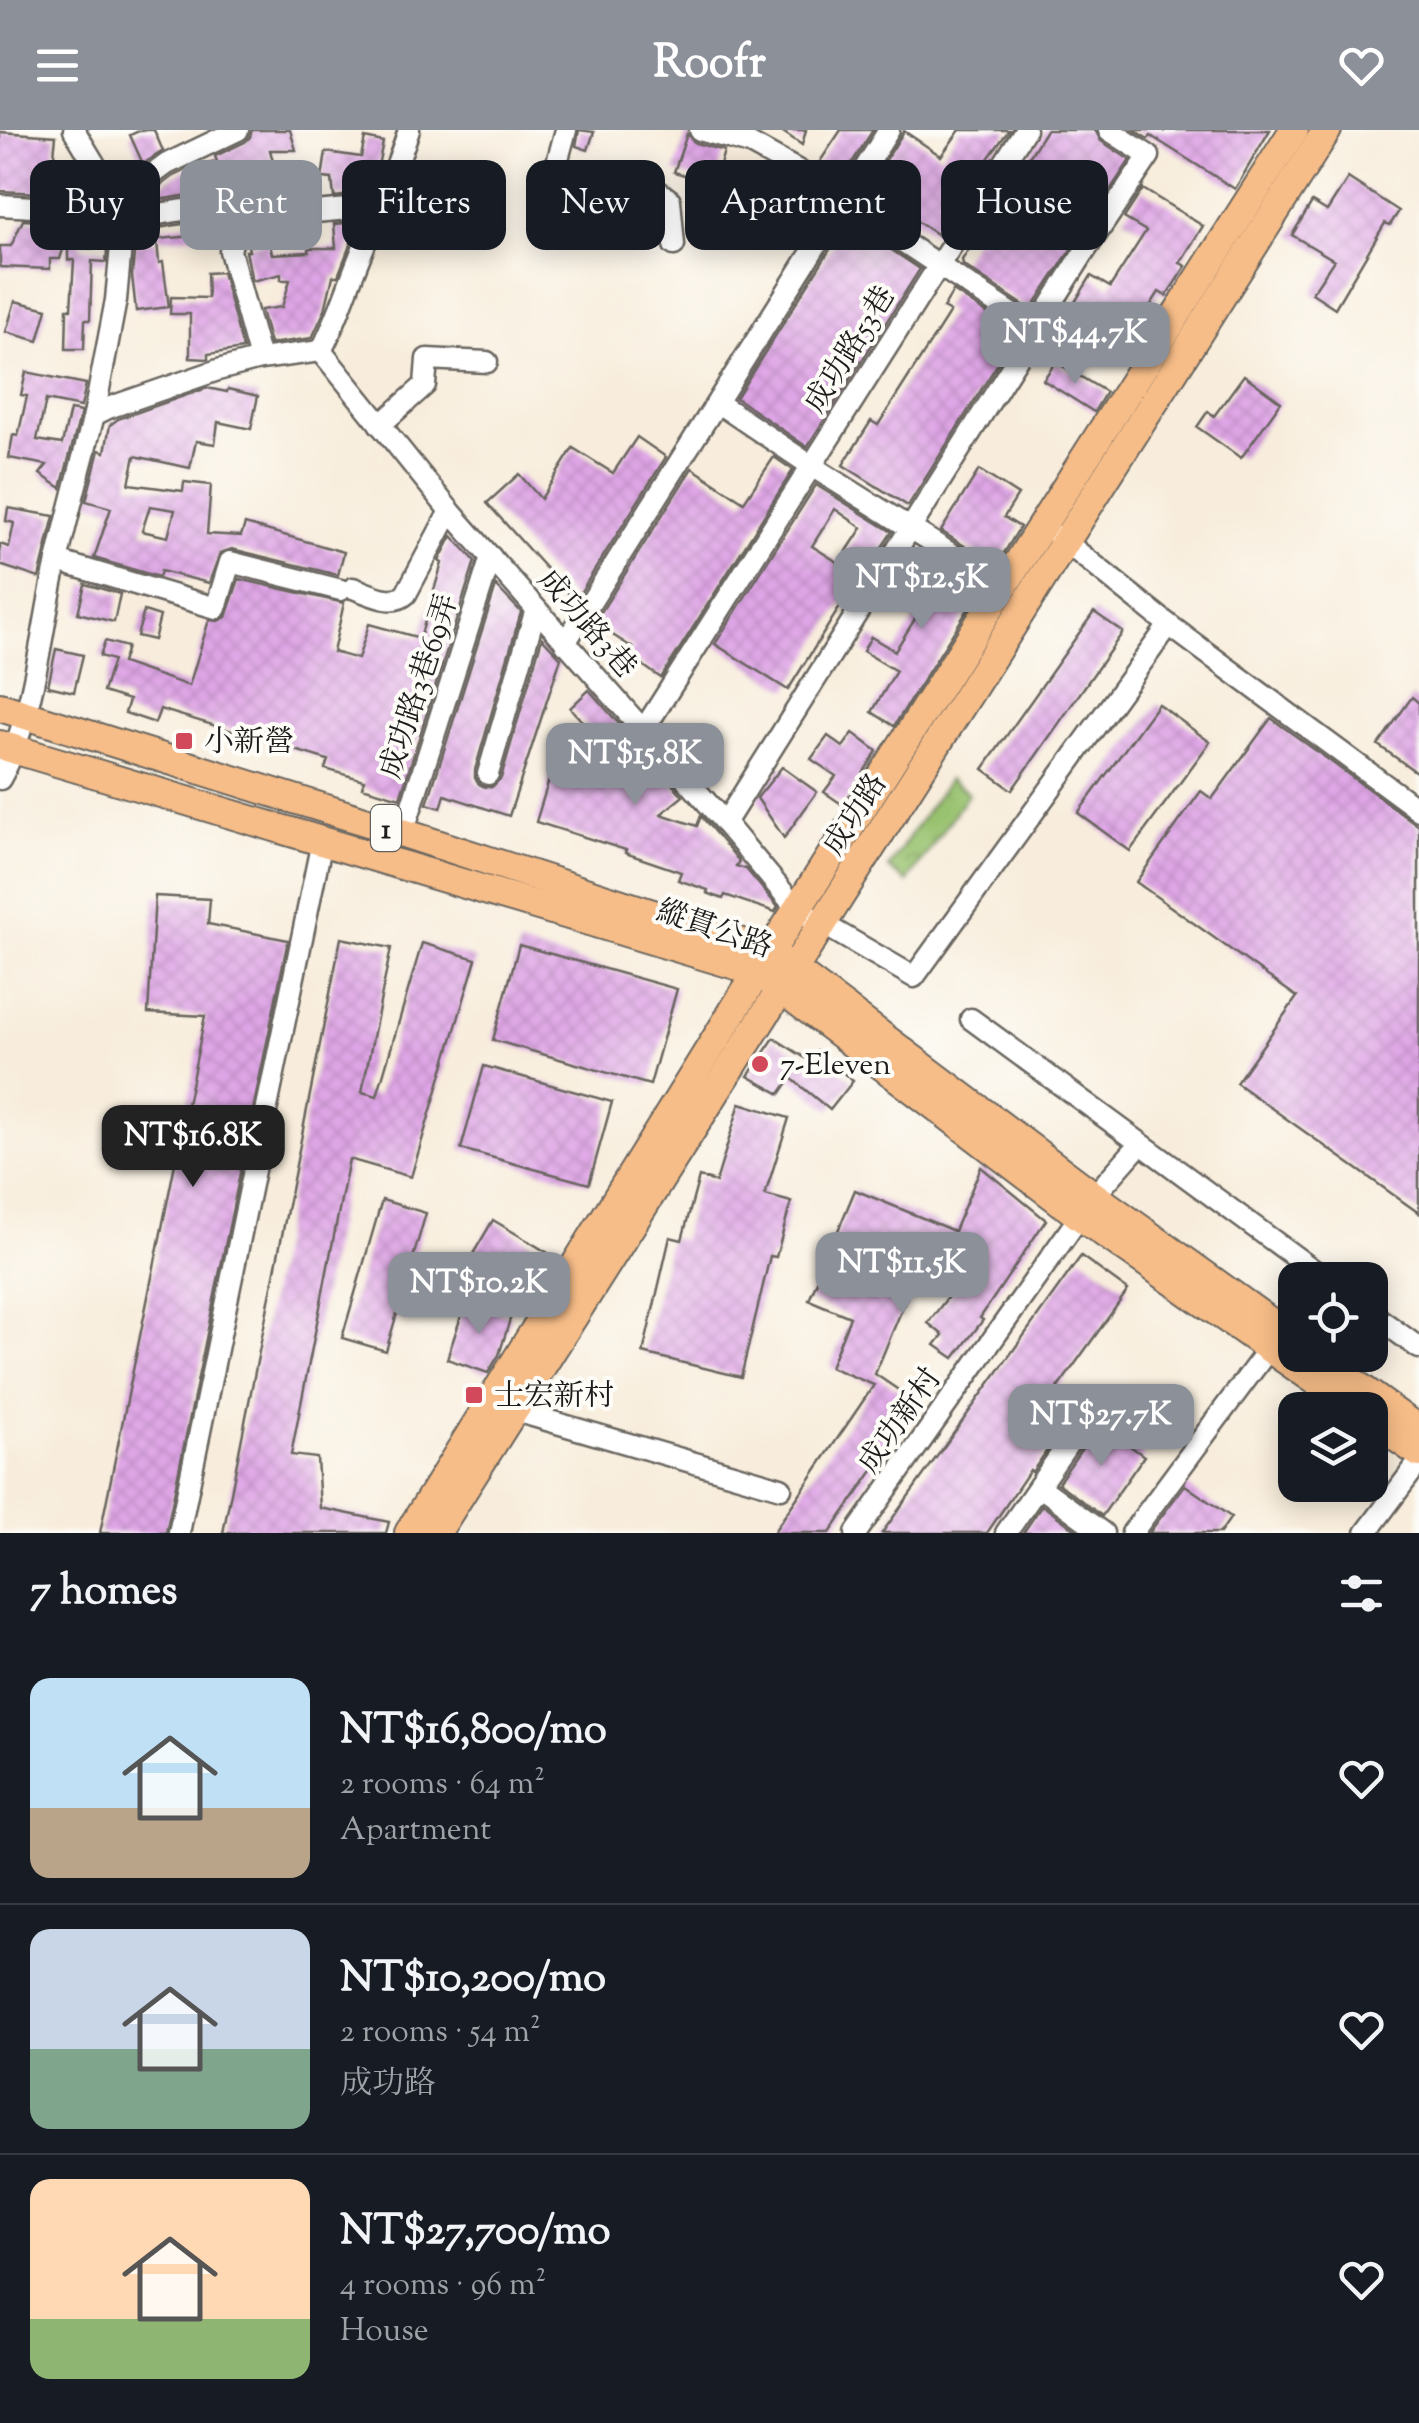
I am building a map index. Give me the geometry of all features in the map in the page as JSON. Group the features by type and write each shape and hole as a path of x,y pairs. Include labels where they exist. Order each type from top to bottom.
{"main road":[{"name":"成功路","path":"810,917 1004,587 1055,534 1294,130"},
{"name":"成功路","path":"409,1533 502,1406 1055,534 1327,130"},
{"name":"縱貫公路","path":"13,711 403,833 776,970 1087,1206 1278,1341"},
{"name":"縱貫公路","path":"8,747 776,970"},
{"name":"縱貫公路","path":"1314,1372 1337,1392"},
{"path":"1339,1372 1419,1430"},
{"name":"成功路","path":"436,1533 502,1406"},
{"path":"1388,1432 1419,1454"}],"street":[{"path":"74,130 90,160"},
{"path":"160,171 238,130"},
{"path":"398,160 409,130"},
{"path":"566,130 553,177 557,183 654,188 670,200 674,246"},
{"path":"700,130 750,144 779,160"},
{"path":"870,160 890,130"},
{"name":"成功路53巷","path":"644,731 1025,130"},
{"path":"725,822 1148,156 1109,130"},
{"path":"0,205 30,207"},
{"path":"260,359 230,251 235,230 258,217 342,210"},
{"path":"0,779 13,711 94,415 116,300 120,250"},
{"path":"94,415 218,370 260,359 321,351 364,250"},
{"path":"565,642 812,250"},
{"path":"914,250 1035,329"},
{"name":"成功路3巷","path":"321,351 450,510 810,917"},
{"path":"380,426 425,386 427,359 487,362"},
{"path":"718,403 1004,587"},
{"path":"57,561 216,608 230,562 400,600 450,510"},
{"path":"1055,534 1169,625 1419,810"},
{"name":"成功路3巷69弄","path":"403,833 491,557"},
{"path":"488,774 536,609"},
{"path":"810,917 914,976 1169,625"},
{"path":"179,1533 322,841"},
{"path":"972,1019 1302,1262"},
{"name":"成功新村","path":"856,1533 1087,1206 1140,1144"},
{"path":"1388,1325 1419,1348"},
{"path":"1132,1533 1278,1349"},
{"path":"502,1406 781,1488"},
{"path":"1006,1533 1092,1411"},
{"path":"1366,1533 1419,1462"},
{"path":"1039,1486 1103,1533"}],"green space":[{"path":"949,779 969,793 907,882 888,868"}],"building":[{"path":"154,130 163,151 149,160 141,160 130,135"},
{"path":"252,130 290,130 296,150 270,150 273,160 216,160 215,156 250,137"},
{"path":"579,130 594,132 588,150 576,146"},
{"path":"780,130 806,130 802,145"},
{"path":"841,130 873,130 854,160 821,160"},
{"path":"960,130 1009,130 987,160 941,160 941,237 921,224 921,160 886,160 904,131 941,156"},
{"path":"1046,130 1095,130 1101,141 1130,160 1108,193 1108,160 1027,160"},
{"path":"1134,130 1270,130 1235,189 1151,136 1148,139"},
{"path":"0,132 56,136 53,160 30,160 30,193 0,191"},
{"path":"687,134 695,143 724,151 721,160 685,160 685,175 674,172"},
{"path":"365,138 383,142 379,160 342,160 342,196 334,197 332,179 322,178 326,152 361,157"},
{"path":"180,173 180,196 160,200 160,186"},
{"path":"1348,178 1399,211 1390,225 1385,223 1335,308 1312,293 1334,260 1292,235 1312,202 1327,211"},
{"path":"1143,189 1203,226 1180,263 1186,266 1166,296 1159,292 1131,336 1075,302 1091,276 1110,287 1146,231 1124,218"},
{"path":"23,220 30,220 30,250 63,250 60,259 50,259 50,269 0,267 0,246 11,246"},
{"path":"342,223 342,250 348,250 338,276 333,276 325,310 312,338 270,344 261,310 282,307 290,280 281,280 281,274 252,281 246,251 271,250 272,254 336,248 334,224"},
{"path":"180,224 180,237 160,239 160,228"},
{"path":"68,250 107,250 106,262 92,261 90,320 85,320 84,349 66,349 74,260 68,260"},
{"path":"134,250 158,250 169,307 136,311 132,276"},
{"path":"830,250 892,250 920,269 807,447 736,398"},
{"path":"968,250 1071,250 1031,310 963,265"},
{"path":"222,272 243,349 208,354 208,359 190,358 190,314 170,314 171,297 208,298 207,273"},
{"path":"953,291 1017,333 908,506 843,465 871,421 878,425 950,312 943,308"},
{"path":"15,301 47,309 38,341 6,332"},
{"path":"1056,362 1106,392 1094,412 1043,380"},
{"path":"26,372 86,384 81,407 46,400 37,440 62,444 70,410 81,412 61,488 40,474 47,465 9,458 27,396 21,395"},
{"path":"1244,375 1281,402 1241,458 1197,427 1208,411 1214,416"},
{"path":"207,388 258,396 251,429 218,422 215,444 196,441 190,468 135,456 129,484 183,491 184,482 211,485 207,534 241,536 245,524 344,552 338,575 232,549 220,553 209,583 161,571 159,577 94,558 111,508 86,501 99,450 105,452 110,425","holes":["150,506 175,510 168,537 142,531"]},
{"path":"637,437 666,457 575,601 487,503 519,474 541,499 573,448 613,473"},
{"path":"774,457 793,470 661,678 628,655 633,648 594,623 692,468 744,502"},
{"path":"979,470 1018,495 1004,517 1020,527 996,566 941,531"},
{"path":"816,485 892,532 861,573 788,690 715,644","holes":["835,509 862,528 839,563 812,546"]},
{"path":"8,508 54,516 39,578 0,565 0,544 9,547 14,523 6,521"},
{"path":"452,536 475,561 400,798 362,787 364,780 325,769 328,760 160,709 155,723 125,713 129,700 103,692 113,660 100,656 105,641 127,647 122,663 189,686 209,620 226,617 239,579 344,603 333,652 358,659 369,624 420,638 442,563 439,561"},
{"path":"926,554 981,589 894,726 872,712 896,671 863,651 871,637 895,651 918,614 897,601"},
{"path":"85,584 120,594 114,622 78,613"},
{"path":"496,586 521,612 475,770 479,784 492,787 501,778 542,638 561,658 509,816 445,795 441,808 427,804"},
{"path":"144,611 160,616 154,640 137,636"},
{"path":"1094,612 1123,632 1012,790 983,769"},
{"path":"56,649 83,655 74,692 48,686"},
{"path":"589,690 683,796 661,814 697,826 701,816 739,861 736,866 746,869 778,907 775,912 707,893 708,890 678,880 681,872 536,822 565,727 596,736 570,708"},
{"path":"1412,697 1419,703 1419,774 1378,745"},
{"path":"1158,704 1210,742 1130,851 1078,813"},
{"path":"1271,718 1419,826 1419,1213 1236,1083 1297,997 1136,882 1201,791 1212,799"},
{"path":"853,733 877,751 843,805 824,792 836,776 811,759 828,736 843,747"},
{"path":"782,767 817,792 784,838 757,798"},
{"path":"155,896 210,899 208,924 288,940 166,1533 100,1533 205,1016 148,1013"},
{"path":"341,938 391,948 362,1092 377,1096 422,943 476,959 411,1177 349,1159 291,1455 317,1458 320,1508 389,1522 386,1533 223,1533"},
{"path":"519,945 677,989 650,1085 493,1040"},
{"path":"774,1038 810,1061 817,1051 853,1081 830,1110 791,1078 780,1094 748,1076"},
{"path":"484,1066 612,1102 589,1184 461,1149"},
{"path":"740,1103 789,1118 765,1195 791,1202 776,1257 770,1256 741,1377 643,1353 670,1237 682,1240 699,1177 716,1182"},
{"path":"981,1167 1046,1220 980,1318 983,1320 954,1358 935,1345 943,1335 928,1323 953,1290 919,1268 875,1374 919,1404 830,1533 773,1533 874,1385 830,1367 850,1317 809,1300 855,1190 954,1231"},
{"path":"382,1200 426,1213 386,1351 342,1338"},
{"path":"493,1220 553,1256 527,1299 467,1264"},
{"path":"1081,1256 1128,1290 1057,1389 1079,1405 1032,1472 987,1533 882,1533"},
{"path":"466,1301 511,1316 499,1355 488,1373 447,1359"},
{"path":"1101,1421 1144,1456 1102,1516 1058,1483"},
{"path":"1185,1485 1231,1517 1220,1533 1149,1533"},
{"path":"1042,1505 1080,1533 1023,1533"}],"place":[{"name":"小新營","path":"184,741"},
{"name":"7-Eleven","path":"760,1064"},
{"name":"士宏新村","path":"474,1395"}]}
